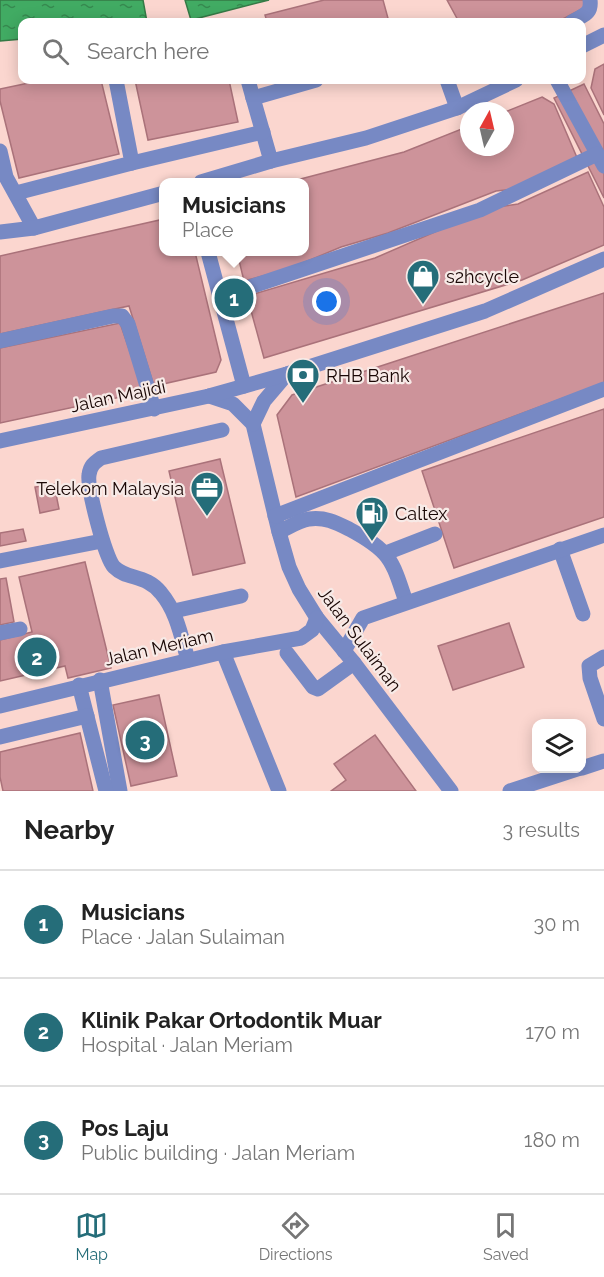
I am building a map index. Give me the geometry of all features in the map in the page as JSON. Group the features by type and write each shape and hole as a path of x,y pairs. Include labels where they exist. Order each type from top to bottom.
{"street":[{"path":"580,18 588,14 591,8 590,0"},
{"path":"586,44 604,35"},
{"path":"118,84 132,163"},
{"path":"249,84 271,161"},
{"path":"252,98 302,84"},
{"path":"448,84 457,108"},
{"path":"217,178 271,161 366,138 457,108 508,84"},
{"path":"220,297 480,210 602,162 559,84"},
{"path":"16,193 262,132"},
{"path":"0,151 6,177 34,228"},
{"path":"0,232 34,228 159,194"},
{"path":"209,256 244,386"},
{"name":"Jalan Majidi","path":"0,441 154,409 287,374 485,311 604,259"},
{"path":"0,342 112,316 122,316 128,324 154,409"},
{"path":"208,396 233,404 253,424 264,401 287,374"},
{"path":"275,516 604,389"},
{"name":"Jalan Sulaiman","path":"253,424 279,532 296,582 317,618 451,791"},
{"path":"188,660 174,611 161,592 149,581 130,576 113,567 102,541 88,478 91,466 101,458 222,430"},
{"path":"279,532 308,519 330,519 375,543 386,553 396,572 406,602"},
{"path":"386,553 435,534"},
{"path":"344,651 363,618 604,535"},
{"path":"0,561 102,541"},
{"path":"560,549 583,614"},
{"path":"174,611 241,596"},
{"name":"Jalan Meriam","path":"0,706 79,685 223,652 301,638 312,630 317,618"},
{"path":"0,633 20,629"},
{"path":"223,652 279,791"},
{"path":"288,653 313,687 318,688 354,663"},
{"path":"604,657 589,666 590,678 604,719"},
{"path":"100,680 120,791"},
{"path":"79,685 106,791"},
{"path":"0,737 87,716"},
{"path":"586,766 604,760"},
{"path":"510,791 565,773"}],"water":[{"path":"0,0 143,0 146,18 18,18 18,39 0,41"},
{"path":"185,0 269,0 199,18 190,18"}],"building":[{"path":"324,0 383,0 388,18 266,18 265,15"},
{"path":"447,0 585,0 588,6 565,18 457,18"},
{"path":"604,64 604,115 591,88 595,69"},
{"path":"24,84 102,84 119,154 19,178 0,101 0,89"},
{"path":"136,84 230,84 238,122 148,140"},
{"path":"584,84 604,124 604,198 554,98"},
{"path":"542,97 554,104 578,160 523,188 496,191 388,233 341,247 286,270 244,281 238,256 309,256 309,178 304,178 404,152 460,130 460,156 514,156 514,108"},
{"path":"588,172 604,207 604,245 522,280 264,358 247,296 375,258 490,208 518,204"},
{"path":"159,220 159,256 196,256 221,360 216,372 154,386 129,306 0,334 0,256"},
{"path":"604,293 604,383 296,497 277,415 292,395"},
{"path":"120,323 144,392 0,423 0,348"},
{"path":"604,409 604,517 454,568 422,471"},
{"name":"Telekom Malaysia","path":"220,459 245,563 193,575 169,471"},
{"path":"54,484 59,509 40,513 35,487"},
{"path":"23,529 26,541 0,546 0,533"},
{"path":"85,562 111,668 68,678 65,666 0,681 0,640 32,632 19,577"},
{"path":"6,578 14,622 0,625 0,579"},
{"path":"509,623 524,667 453,690 438,646"},
{"path":"159,695 177,776 131,786 113,705"},
{"path":"80,733 93,791 3,791 0,777 0,752"},
{"path":"375,735 416,791 331,791 346,780 334,764"}],"place":[{"name":"Musicians","path":"234,298"},
{"name":"s2hcycle","path":"423,305"},
{"name":"RHB Bank","path":"303,404"},
{"name":"Telekom Malaysia","path":"207,517"},
{"name":"Caltex","path":"372,542"},
{"name":"Klinik Pakar Ortodontik Muar","path":"37,657"},
{"name":"Pos Laju","path":"145,740"}]}
